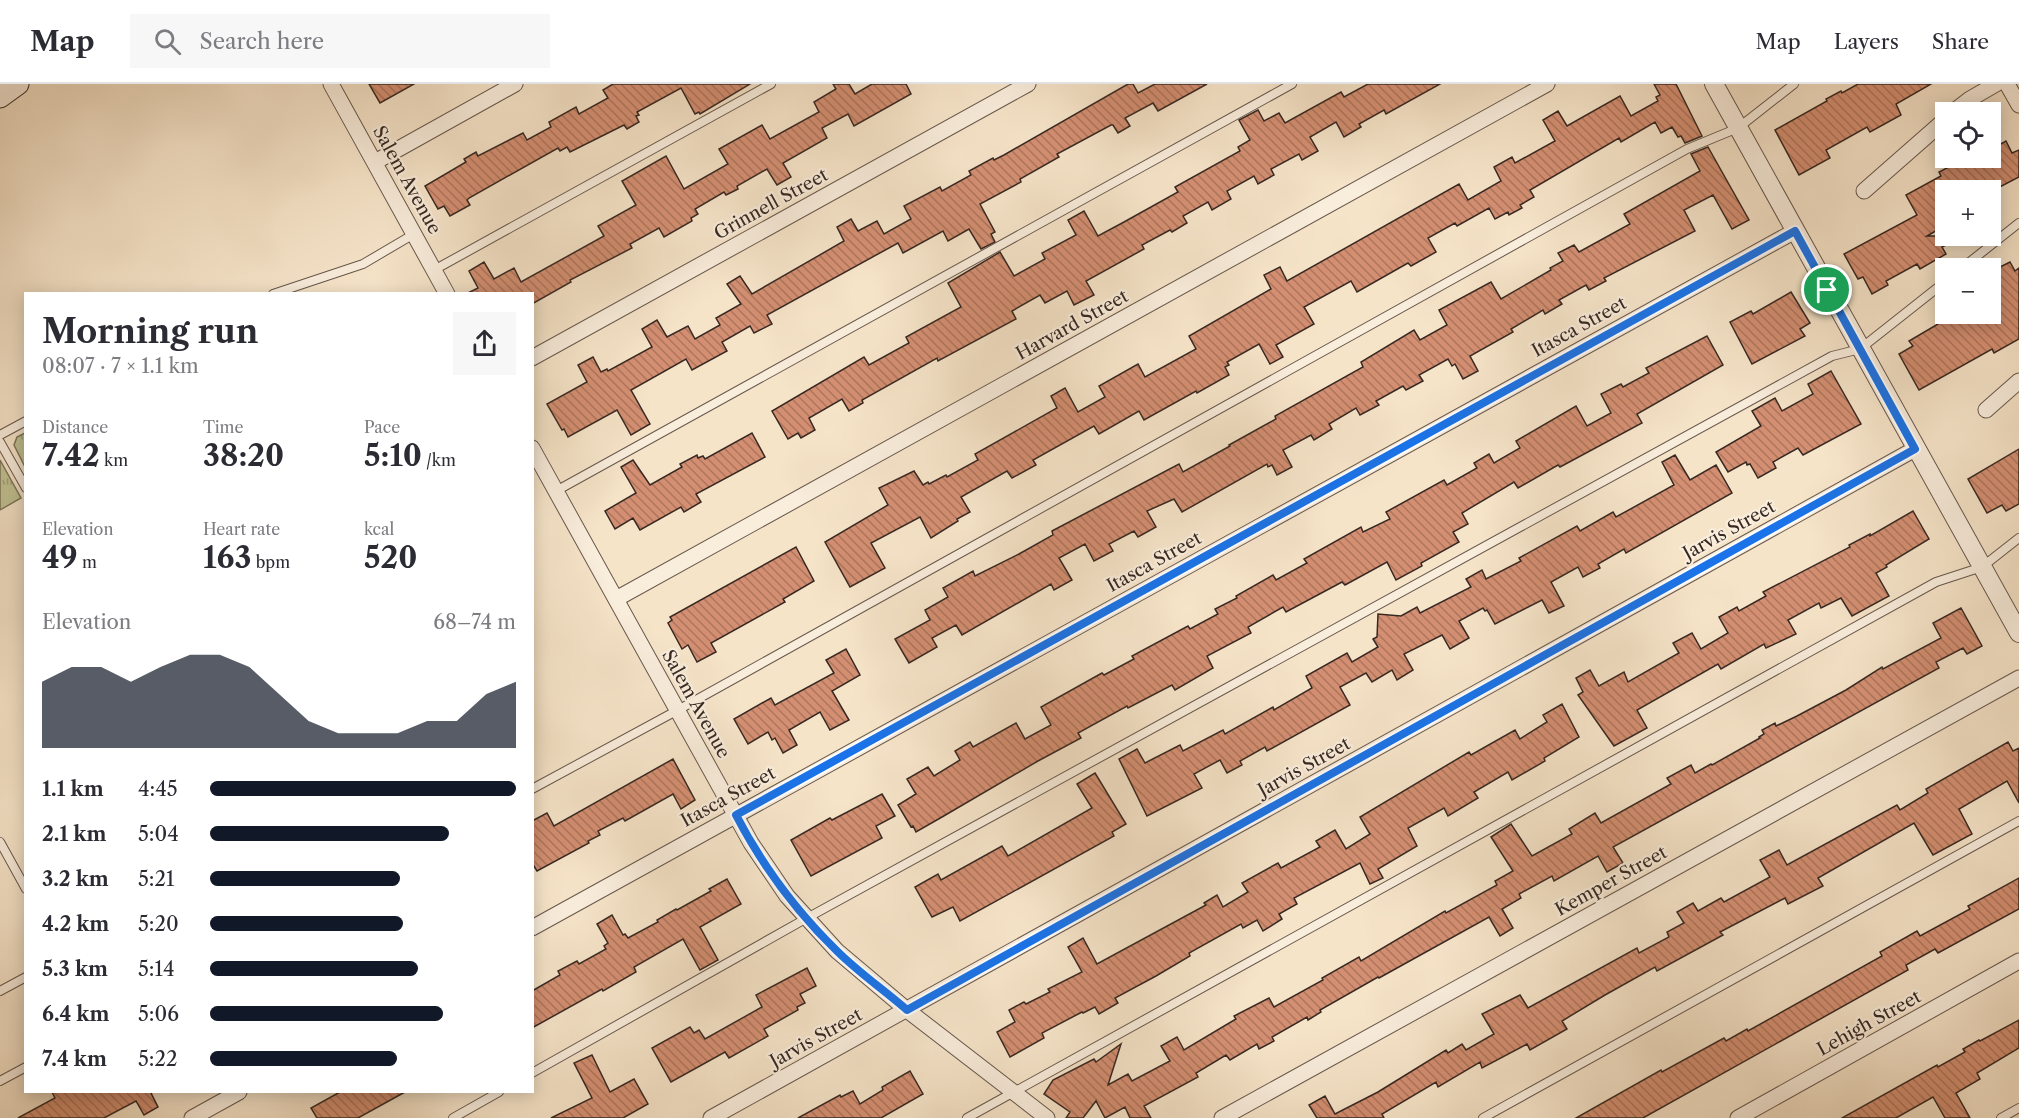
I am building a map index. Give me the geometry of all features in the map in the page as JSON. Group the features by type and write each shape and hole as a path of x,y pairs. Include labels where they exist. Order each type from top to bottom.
{"main road":[{"path":"0,97 18,84"}],"street":[{"name":"Salem Avenue","path":"331,84 446,292"},
{"path":"375,162 515,84"},
{"name":"Grinnell Street","path":"534,357 1028,84"},
{"name":"Harvard Street","path":"616,599 1547,84"},
{"path":"1714,84 2019,633"},
{"path":"1966,102 1996,84"},
{"path":"2007,84 2019,105"},
{"path":"1864,191 1935,129"},
{"name":"Itasca Street","path":"534,927 1795,231"},
{"path":"1986,410 2019,381"},
{"name":"Jarvis Street","path":"711,1118 1915,449"},
{"name":"Salem Avenue","path":"534,452 751,843 787,896 837,951 907,1010 1047,1118"},
{"name":"Kemper Street","path":"1222,1118 2019,678"},
{"name":"Lehigh Street","path":"1738,1118 2019,962"},
{"path":"192,1118 237,1093"}],"lane":[{"path":"434,270 771,84"},
{"path":"556,491 1292,84"},
{"path":"534,788 1687,149 1738,128 1794,84"},
{"path":"1975,258 2019,223"},
{"path":"279,292 363,264 414,234"},
{"path":"534,1072 807,918 1832,356 1860,349 1935,290"},
{"path":"0,435 24,422"},
{"path":"0,442 24,484"},
{"path":"967,1118 1936,582 1982,567 2019,538"},
{"path":"1483,1118 2019,821"},
{"path":"0,842 24,885"},
{"path":"0,991 24,978"},
{"path":"0,1081 24,1068"},
{"path":"453,1118 497,1093"},
{"path":"2001,1118 2019,1108"}],"green space":[{"path":"24,434 24,465 14,445 17,437"},
{"path":"0,460 21,498 0,510"}],"building":[{"path":"369,84 414,84 380,103"},
{"path":"613,84 750,84 700,114 699,112 695,114 681,88 637,112 639,122 627,129 624,125 570,152 567,147 560,151 558,148 469,198 467,200 470,205 450,216 444,206 438,209 425,186 466,162 464,159 476,152 478,156 523,133 527,140 551,127 549,122 576,107 579,114 608,98 603,90"},
{"path":"833,84 849,84 855,94 872,84 906,84 911,94 854,126 848,114 822,128 827,138 783,163 791,177 777,185 767,169 737,186 738,189 726,195 724,192 695,209 698,214 691,218 692,221 664,237 659,228 630,244 632,248 570,280 571,282 534,303 534,292 470,292 478,288 469,271 484,262 494,279 514,268 521,282 604,236 598,226 636,205 622,181 666,156 684,189 728,164 719,149 762,125 770,139 819,112 814,102 836,89"},
{"path":"1128,84 1133,84 1138,93 1155,84 1207,84 1158,111 1153,103 1125,118 1130,126 1118,133 1111,125 1057,154 1059,157 1020,179 1021,182 980,204 995,232 991,234 995,242 981,249 969,229 948,241 943,231 903,253 898,243 767,315 772,324 754,333 750,326 722,342 727,351 692,370 686,359 631,390 650,424 631,435 617,410 568,437 564,429 562,430 547,404 587,382 578,365 593,357 601,372 607,369 608,371 652,347 642,329 657,320 667,337 688,326 695,339 720,325 716,318 741,304 727,284 740,276 752,294 844,241 837,227 851,219 858,231 877,221 884,234 911,219 904,206 940,187 942,191 971,175 969,171 993,158 994,160 1004,155"},
{"path":"1368,84 1440,84 1386,114 1384,110 1359,124 1361,127 1344,137 1336,122 1310,137 1318,151 1302,160 1299,154 1271,169 1274,175 1258,184 1254,176 1227,191 1231,199 1212,210 1208,202 1183,216 1187,223 1142,245 1144,249 1086,281 1094,295 1074,305 1067,291 1045,303 1040,295 1012,311 1016,319 938,361 937,358 862,400 863,403 849,411 842,399 809,418 815,430 801,438 798,433 788,439 772,411 864,357 869,365 909,343 906,337 961,307 948,283 1000,252 1014,276 1045,259 1042,253 1076,235 1068,220 1084,211 1098,236 1178,192 1175,187 1240,151 1238,147 1250,140 1239,120 1258,110 1264,121 1279,113 1285,123 1341,92 1344,97"},
{"path":"1654,84 1676,84 1702,136 1685,143 1672,127 1661,133 1655,122 1621,142 1619,138 1530,190 1534,197 1520,205 1522,208 1509,215 1508,212 1495,219 1489,208 1457,226 1455,223 1428,238 1436,252 1411,266 1408,263 1357,292 1351,281 1304,307 1314,324 1276,345 1283,357 1270,364 1259,344 1227,362 1229,365 1225,367 1229,375 1197,393 1196,391 1144,420 1139,411 1099,434 1094,426 1033,460 1036,465 1012,478 1007,471 961,497 970,512 931,538 920,517 871,543 885,568 850,587 825,542 888,505 879,488 914,471 923,485 946,475 947,477 978,460 975,454 1057,408 1051,396 1065,388 1078,412 1105,397 1099,386 1138,364 1145,377 1196,349 1189,336 1271,289 1264,275 1280,267 1287,281 1459,184 1468,200 1501,181 1494,167 1512,157 1515,163 1555,141 1543,120 1558,111 1567,126 1620,96 1631,116 1658,101 1656,97 1660,95"},
{"path":"1858,84 1931,84 1896,104 1901,115 1870,132 1867,127 1826,150 1830,158 1799,175 1775,130 1827,101 1826,99"},
{"path":"2006,141 2012,153 2019,150 2019,177 2001,186 2001,180 1935,180 1935,231 1927,236 1935,236 1935,246 1944,246 1942,247 1946,254 1935,258 1935,260 1920,269 1917,264 1886,281 1888,285 1872,294 1863,277 1858,279 1844,254 1917,215 1906,195 1941,176 1939,172 1947,168 2001,168 2001,144"},
{"path":"1708,147 1749,220 1732,229 1713,195 1684,210 1695,231 1604,278 1606,281 1589,290 1586,285 1559,300 1562,304 1545,314 1543,310 1511,329 1513,332 1470,356 1478,371 1463,379 1455,364 1452,366 1448,359 1419,375 1423,381 1406,390 1403,386 1376,401 1379,405 1360,415 1356,408 1329,424 1332,429 1314,440 1311,435 1283,450 1292,467 1277,475 1272,465 1268,467 1267,464 1182,512 1174,499 1147,511 1156,527 1138,537 1134,531 1109,544 1113,551 1094,561 1085,544 1059,558 1072,580 1054,590 1051,584 962,635 956,625 932,638 937,647 909,663 895,639 930,620 925,610 948,597 943,588 973,571 975,576 1019,554 1053,535 1052,531 1179,464 1183,472 1276,419 1275,416 1363,367 1361,362 1414,330 1420,340 1447,325 1439,310 1491,282 1501,299 1563,261 1558,253 1574,245 1579,252 1630,224 1624,214 1700,171 1691,154"},
{"path":"2010,262 2015,271 2019,268 2019,339 1994,353 1992,349 1919,390 1899,354 1913,346 1909,341 1938,324 2001,324 2001,266"},
{"path":"1791,292 1810,323 1800,329 1805,336 1752,364 1730,322 1751,311 1753,314"},
{"path":"1707,336 1723,365 1637,414 1642,423 1518,488 1514,482 1462,513 1468,524 1453,532 1459,542 1421,563 1422,566 1396,580 1387,562 1345,585 1342,582 1286,612 1283,607 1248,627 1251,633 1207,656 1213,668 1175,690 1172,685 1078,733 1081,738 916,832 913,826 911,827 898,805 916,794 907,779 928,767 934,776 960,760 955,751 970,742 973,747 1016,723 1025,739 1051,725 1041,707 1102,673 1104,675 1134,659 1132,656 1188,626 1190,629 1218,614 1215,609 1237,598 1236,596 1273,575 1276,580 1307,563 1304,559 1361,527 1363,532 1390,519 1386,512 1444,480 1447,485 1477,468 1474,463 1489,454 1494,463 1520,448 1516,441 1576,406 1587,426 1611,413 1601,394 1621,384 1623,387 1649,373 1646,368"},
{"path":"1831,371 1861,424 1803,455 1798,448 1773,462 1776,468 1758,478 1750,464 1747,465 1746,462 1728,472 1716,452 1761,426 1752,411 1775,398 1782,411 1813,394 1808,384"},
{"path":"752,433 765,457 696,494 701,502 684,512 681,507 640,530 633,518 615,529 605,511 636,493 621,467 633,460 650,485 682,467 680,464 697,455 698,458 703,456 705,459"},
{"path":"2019,449 2019,504 2006,511 2002,505 1987,513 1968,479"},
{"path":"1675,455 1690,480 1716,465 1732,493 1626,553 1624,549 1598,564 1600,568 1583,577 1578,567 1551,582 1564,606 1549,613 1542,600 1495,624 1487,610 1483,608 1459,621 1469,638 1450,649 1442,635 1404,654 1413,670 1397,680 1392,670 1372,682 1366,673 1340,687 1350,705 1267,751 1265,747 1240,761 1242,765 1227,773 1220,760 1194,774 1202,788 1147,816 1119,759 1137,749 1145,763 1180,745 1183,751 1223,730 1225,734 1273,707 1274,710 1312,688 1306,676 1347,653 1352,662 1378,647 1373,639 1377,637 1378,614 1401,616 1417,607 1420,613 1471,587 1466,579 1482,570 1486,579 1521,561 1519,558 1577,526 1580,531 1613,512 1616,517 1674,485 1662,462"},
{"path":"1913,511 1929,539 1876,573 1889,596 1852,616 1841,598 1821,608 1819,603 1788,620 1796,634 1766,648 1764,644 1721,669 1718,664 1637,710 1647,728 1614,746 1578,695 1583,692 1576,678 1590,670 1599,686 1624,672 1628,682 1679,653 1673,643 1692,633 1701,649 1728,633 1719,617 1737,607 1739,611 1766,596 1763,592"},
{"path":"796,547 814,581 783,599 785,602 711,643 716,652 697,662 688,645 682,649 668,623 672,620 670,617"},
{"path":"1961,608 1982,646 1967,654 1963,648 1936,662 1939,668 1613,847 1623,863 1607,872 1598,856 1554,881 1552,876 1519,894 1521,898 1502,909 1513,928 1500,936 1489,917 1320,1010 1321,1012 1308,1020 1307,1017 1272,1037 1274,1041 1259,1049 1257,1044 1230,1060 1226,1055 1196,1073 1198,1077 1144,1106 1151,1118 1130,1118 1125,1107 1105,1118 1096,1101 1083,1118 1066,1118 1070,1112 1044,1094 1053,1080 1094,1059 1096,1062 1121,1044 1108,1085 1128,1074 1132,1081 1170,1061 1161,1046 1177,1037 1184,1050 1236,1019 1234,1016 1269,998 1274,1007 1359,957 1361,961 1445,911 1446,913 1497,885 1495,881 1513,871 1491,837 1511,824 1532,856 1572,834 1569,829 1595,813 1601,823 1671,784 1667,778 1691,765 1695,773 1712,765 1760,738 1764,734 1762,730 1797,716 1846,690 1882,667 1883,669 1941,638 1933,623"},
{"path":"846,649 860,675 832,691 849,720 830,730 820,712 789,730 797,745 783,753 775,738 772,740 768,732 748,744 734,719 771,698 775,705 834,673 826,660"},
{"path":"1562,704 1579,737 1544,758 1545,761 1512,780 1508,772 1474,792 1478,798 1448,816 1444,808 1408,828 1417,846 1378,869 1383,878 1370,884 1360,863 1294,898 1297,904 1279,914 1282,919 1263,931 1257,920 1243,928 1241,924 1115,998 1118,1003 1099,1014 1095,1007 1082,1012 1042,1033 1044,1038 1010,1057 997,1032 1015,1022 1009,1010 1050,992 1048,989 1082,972 1068,947 1083,938 1097,964 1206,905 1204,903 1217,895 1223,907 1248,892 1242,883 1278,863 1281,868 1320,847 1316,841 1335,830 1346,849 1370,834 1360,817 1469,752 1471,755 1515,730 1520,739 1547,722 1543,715"},
{"path":"2008,742 2013,751 2019,748 2019,803 2007,781 1959,809 1972,834 1933,855 1914,823 1818,878 1823,886 1788,904 1785,898 1720,932 1723,935 1657,971 1655,967 1605,995 1562,1021 1567,1029 1530,1050 1527,1044 1482,1068 1480,1062 1438,1087 1436,1082 1382,1114 1384,1118 1317,1118 1309,1105 1325,1096 1335,1114 1378,1092 1446,1050 1448,1053 1462,1044 1466,1050 1494,1034 1482,1014 1520,995 1528,1008 1637,948 1639,953 1669,937 1667,932 1684,923 1677,912 1693,903 1698,911 1721,898 1724,902 1770,877 1760,860 1779,850 1787,865 1897,805 1900,810 1928,793 1926,789"},
{"path":"673,759 695,800 681,809 673,794 625,821 623,818 598,831 600,835 588,841 589,843 537,871 534,866 534,820 547,813 554,826"},
{"path":"1095,773 1126,824 1112,832 1114,836 960,921 953,907 932,917 915,887 938,874 941,880 1002,846 1008,856 1092,808 1077,784"},
{"path":"882,794 895,816 876,826 882,838 811,876 791,840 830,818 832,820"},
{"path":"2019,878 2019,909 1938,953 1935,949 1906,965 1908,970 1643,1118 1576,1118 1661,1070 1662,1072 1724,1038 1726,1041 1747,1029 1748,1031 1882,956 1880,952 1917,931 1920,936 1970,909 1968,906"},
{"path":"727,879 741,904 700,927 718,960 700,970 683,939 634,967 636,972 534,1027 534,990 560,975 558,971 577,961 579,964 606,949 604,946 608,943 597,924 612,915 623,935 625,934 628,938 711,891 709,889"},
{"path":"807,968 816,986 800,994 805,1003 797,1007 798,1010 764,1029 768,1036 729,1058 725,1052 671,1082 652,1048 690,1027 694,1033 699,1030 705,1039 762,1007 756,995"},
{"path":"2019,1020 2019,1048 1977,1073 1980,1079 1956,1093 1970,1118 1945,1118 1933,1097 1896,1118 1842,1118 1937,1065 1938,1067 1965,1052 1963,1049"},
{"path":"592,1055 610,1092 634,1079 648,1104 623,1118 551,1118 592,1098 574,1063"},
{"path":"910,1071 923,1094 881,1118 798,1118 840,1095 841,1097 853,1091 860,1104 883,1090 882,1087"},
{"path":"52,1093 151,1093 158,1107 144,1115 136,1101 104,1118 18,1118 55,1098"},
{"path":"338,1093 403,1093 358,1118 317,1118 311,1108"}],"route":[{"path":"1795,231 1827,290 1915,449 907,1010 837,951 787,896 751,843 736,815 1795,231"}]}
